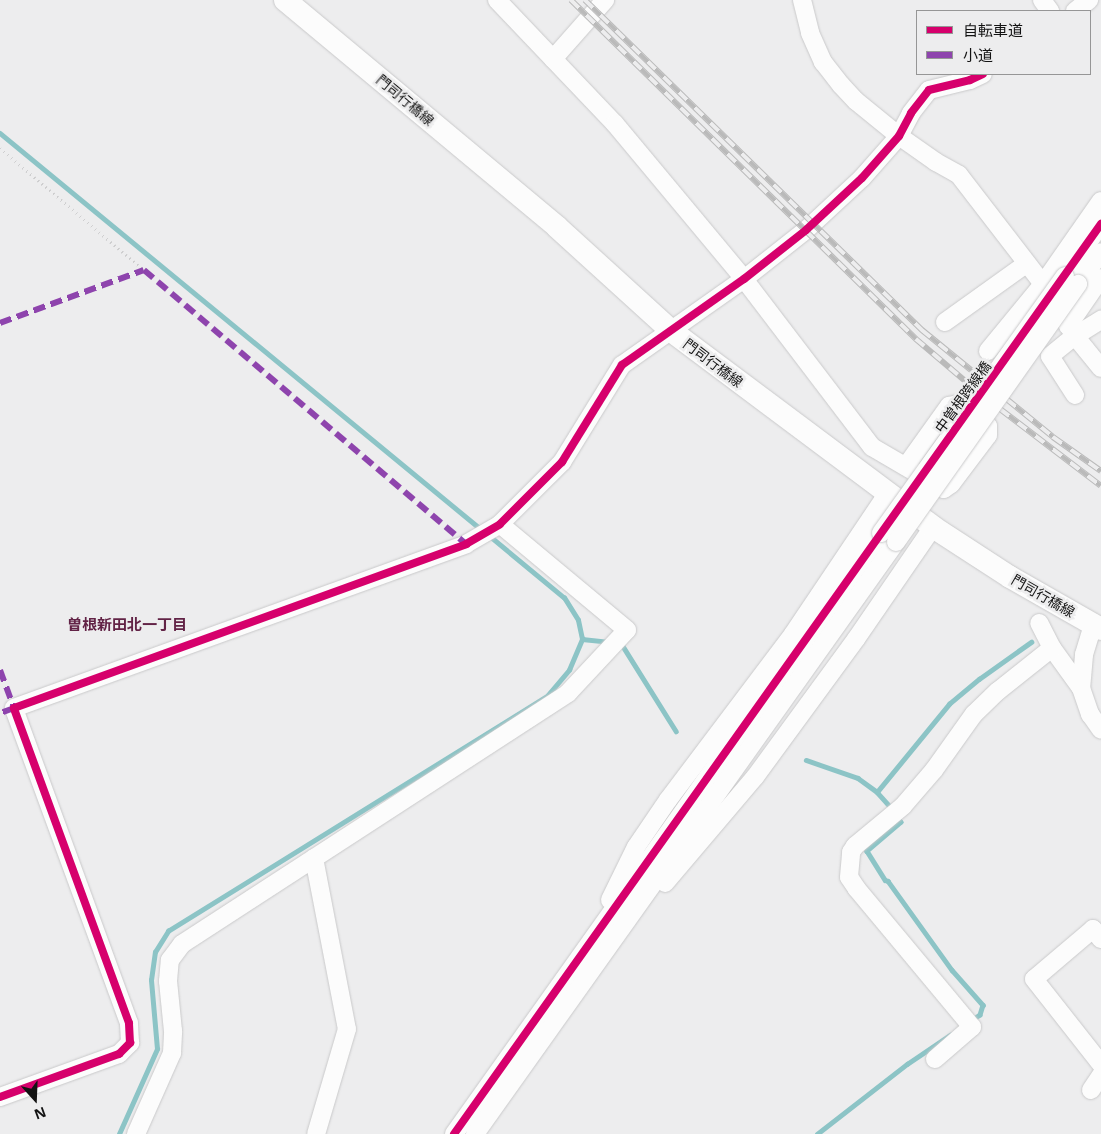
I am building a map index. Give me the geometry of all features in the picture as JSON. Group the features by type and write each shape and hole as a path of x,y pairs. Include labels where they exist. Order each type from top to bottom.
{"main road":[{"name":"門司行橋線","path":"285,0 557,227 670,330 933,527 1010,577 1097,627"}],"street":[{"path":"497,0 615,124 744,279 872,447 944,489 951,484 988,435 988,426 959,404 948,406 906,466"},
{"path":"553,59 605,0"},
{"path":"802,0 810,33 823,62 856,101 899,136 936,162 959,175 1043,284 1072,331 1101,368"},
{"path":"1076,10 1089,0"},
{"path":"0,1097 119,1054 130,1043 129,1023 14,708 466,544 497,525 562,462 622,365 744,279 806,230 862,178 899,136 911,113 929,90 970,80 981,75"},
{"path":"988,351 1043,284 1101,201"},
{"path":"1071,280 1101,224"},
{"path":"1071,280 1101,252"},
{"path":"945,322 1026,264"},
{"path":"1075,395 1050,356 1072,331 1101,278"},
{"name":"中曽根跨線橋","path":"591,955 881,533 1071,280"},
{"name":"中曽根跨線橋","path":"591,955 896,542 1071,280"},
{"path":"1072,331 1101,320"},
{"path":"475,1134 591,955 636,847 668,800 793,634 887,494"},
{"path":"136,1134 172,1053 173,1031 168,981 170,960 182,944 568,693 627,630 497,525"},
{"path":"454,1134 591,955 755,777 856,639 933,527"},
{"path":"1039,623 1052,648 1081,688 1090,714 1101,730"},
{"path":"1081,688 1084,655 1097,627"},
{"path":"936,1059 967,1021 850,877 851,852 855,846 903,806 934,770 974,714 998,691 1052,648"},
{"path":"314,858 347,1029 316,1134"},
{"path":"1101,939 1093,929 1034,979 1101,1064"},
{"path":"1091,1090 1101,1075"}],"path":[{"path":"0,148 144,270"}],"waterway":[{"path":"0,133 482,530"},
{"path":"119,1134 157,1049 151,980 155,952 168,931 548,695 569,670 582,639 578,620 564,598 489,536"},
{"path":"582,639 609,642"},
{"path":"877,792 949,704 979,679 1031,642"},
{"path":"621,643 676,731"},
{"path":"806,760 858,778 877,792 893,810"},
{"path":"897,817 901,822 867,851 885,880 888,881 952,970 983,1005 980,1015 971,1021"},
{"path":"817,1134 907,1064 950,1035"}],"railway":[{"path":"571,0 916,339 983,396 1101,486"},
{"path":"585,0 922,330 1053,437 1101,471"}],"marked path":[{"path":"0,323 144,270 466,544"},
{"path":"0,670 14,708 0,713"}],"cycle path":[{"path":"0,1097 119,1054 130,1043 129,1023 14,708 466,544 500,524 562,462 622,365 744,279 806,230 862,178 899,136 911,113 929,90 970,80 981,75"},
{"path":"454,1134 1101,224"}],"district":[{"name":"曽根新田北一丁目","path":"127,625"}]}
